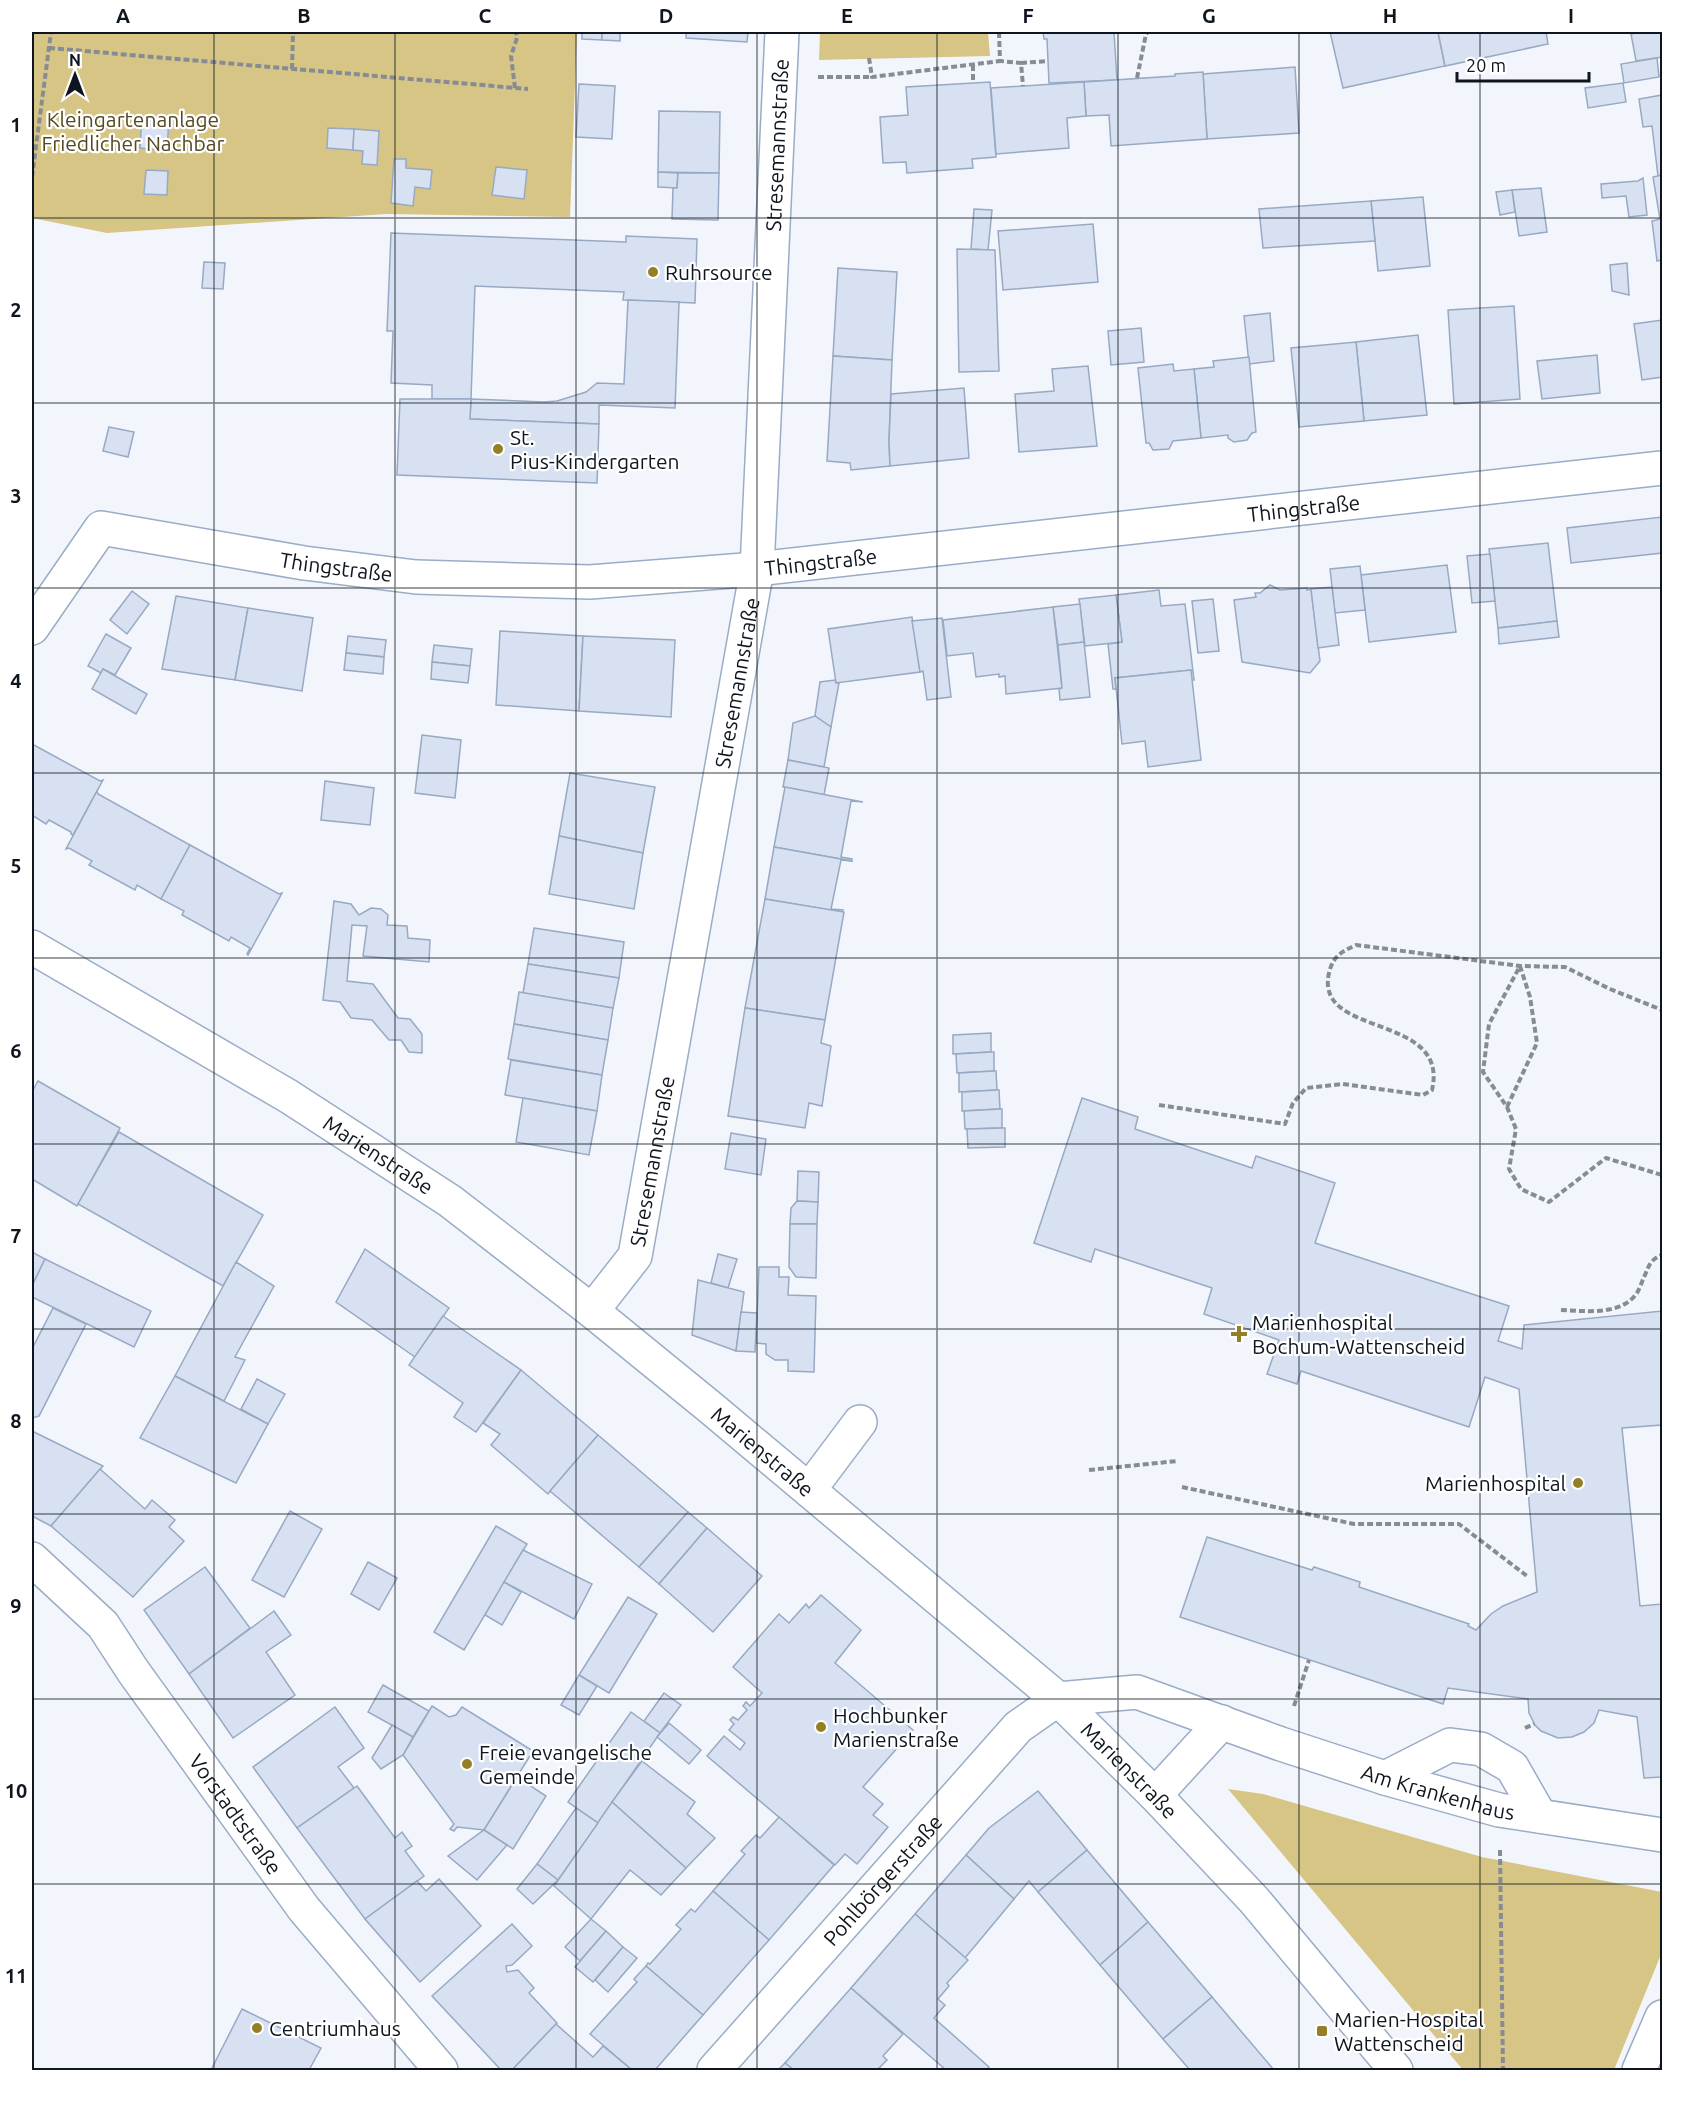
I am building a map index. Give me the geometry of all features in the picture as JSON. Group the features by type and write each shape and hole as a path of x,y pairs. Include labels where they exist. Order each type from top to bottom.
{"street":[{"name":"Stresemannstraße","path":"592,1311 635,1256 757,568 782,32"},
{"name":"Thingstraße","path":"32,628 101,528 304,563 416,577 590,582 757,568 1662,468"},
{"name":"Marienstraße","path":"32,947 288,1096 450,1201 592,1311 1058,1699 1155,1795 1254,1900 1396,2070"},
{"path":"808,1490 860,1422"},
{"name":"Vorstadtstraße","path":"32,1559 103,1624 133,1671 304,1908 441,2070"},
{"name":"Am Krankenhaus","path":"1058,1699 1137,1692 1281,1744 1385,1778 1499,1810 1662,1835"},
{"name":"Pohlbörgerstraße","path":"714,2070 1018,1727 1058,1699"},
{"path":"1155,1795 1222,1722"},
{"path":"1385,1778 1450,1745 1481,1749 1512,1767 1540,1816"},
{"path":"1639,2070 1662,2017"}],"path":[{"path":"32,177 51,32"},
{"path":"292,69 293,32"},
{"path":"515,88 511,56 518,38 516,32"},
{"path":"999,32 1000,61"},
{"path":"1137,78 1148,32"},
{"path":"49,48 528,89"},
{"path":"869,58 872,77"},
{"path":"779,77 872,77 1000,61 1022,63 1048,61"},
{"path":"1022,63 1023,86"},
{"path":"973,64 973,80"},
{"path":"1158,1105 1285,1124 1293,1103 1306,1088 1343,1084 1423,1095 1432,1090 1435,1079 1432,1063 1420,1046 1409,1038 1361,1020 1342,1008 1330,996 1328,980 1332,962 1338,953 1356,945 1520,966 1565,967 1610,989 1662,1010"},
{"path":"1507,1107 1537,1044 1530,997 1520,966"},
{"path":"1520,966 1489,1024 1483,1072 1507,1107 1516,1129 1509,1169 1521,1189 1549,1202 1606,1158 1662,1175"},
{"path":"1561,1310 1608,1310 1625,1304 1636,1294 1651,1262 1662,1255"},
{"path":"1089,1470 1177,1461"},
{"path":"1182,1487 1354,1524 1459,1524 1527,1576"},
{"path":"1281,1744 1309,1660"},
{"path":"1499,1810 1503,2070"}],"green space":[{"name":"Kleingartenanlage Friedlicher Nachbar","path":"32,32 577,32 570,217 386,214 107,233 32,218"},
{"path":"820,32 988,32 990,56 819,60"},
{"path":"1228,1789 1263,1794 1482,1857 1662,1892 1662,1952 1614,2070 1463,2070"}],"building":[{"path":"582,32 602,32 602,40 582,39"},
{"path":"602,32 620,32 620,41 602,40"},
{"path":"686,32 748,32 747,42 686,38"},
{"path":"1043,32 1114,32 1117,80 1049,83 1047,39 1044,39"},
{"path":"1330,32 1438,32 1445,66 1343,88"},
{"path":"1438,32 1546,32 1548,44 1445,66"},
{"path":"1662,32 1662,57 1636,61 1631,34"},
{"path":"1657,58 1659,77 1624,83 1621,64"},
{"path":"1295,67 1299,133 1207,139 1203,74"},
{"path":"1203,72 1207,139 1111,146 1109,115 1086,116 1084,82"},
{"path":"990,82 996,157 972,159 973,168 907,173 906,162 883,163 880,117 908,115 906,87"},
{"path":"1084,82 1086,116 1067,118 1069,148 996,154 991,88"},
{"path":"1623,83 1626,102 1588,108 1585,88"},
{"path":"579,84 615,86 612,139 576,137"},
{"path":"1662,95 1662,175 1658,176 1652,126 1643,127 1639,99"},
{"path":"659,111 720,112 719,173 658,172"},
{"path":"142,116 169,117 167,151 140,148"},
{"path":"328,128 354,129 353,150 327,148"},
{"path":"354,129 379,131 377,165 362,164 363,151 353,150"},
{"path":"394,159 406,159 406,168 432,170 430,189 415,187 413,206 391,203"},
{"path":"496,167 527,170 524,199 492,195"},
{"path":"146,170 168,171 167,195 144,194"},
{"path":"658,172 678,173 677,188 658,187"},
{"path":"678,173 719,173 718,220 672,219 673,188 677,188"},
{"path":"1662,175 1662,260 1657,261 1652,221 1660,219 1653,177"},
{"path":"1643,178 1647,215 1629,217 1626,196 1602,198 1601,184 1638,181"},
{"path":"1541,188 1547,232 1519,236 1512,190"},
{"path":"1512,190 1515,212 1500,215 1496,192"},
{"path":"1423,197 1430,266 1378,271 1371,201"},
{"path":"1371,201 1375,241 1263,248 1259,209"},
{"path":"974,209 992,210 988,250 971,249"},
{"path":"1093,224 1098,282 1003,290 998,231"},
{"path":"391,233 626,242 626,236 697,239 695,303 623,300 624,292 475,286 471,399 432,399 432,385 391,383 393,331 387,331"},
{"path":"957,249 995,250 999,371 959,372"},
{"path":"204,262 225,263 223,289 202,288"},
{"path":"1627,263 1629,295 1612,291 1610,265"},
{"path":"838,268 897,272 892,360 833,356"},
{"path":"628,300 679,302 675,408 599,405 599,424 470,419 471,399 557,401 586,392 597,383 624,384"},
{"path":"1514,306 1520,399 1454,404 1448,310"},
{"path":"1270,313 1274,361 1249,364 1244,316"},
{"path":"1662,320 1662,377 1642,380 1634,324"},
{"path":"1141,328 1144,362 1111,365 1108,331"},
{"path":"1418,335 1427,415 1364,421 1356,342"},
{"path":"1356,342 1364,421 1299,427 1291,348"},
{"path":"1597,355 1600,393 1542,399 1537,361"},
{"path":"833,356 892,360 890,466 851,470 850,463 827,461"},
{"path":"1249,357 1256,432 1252,433 1247,440 1234,442 1228,438 1228,435 1201,438 1194,369 1214,367 1213,361"},
{"path":"1173,364 1174,371 1194,369 1201,438 1173,441 1169,449 1153,450 1149,443 1146,443 1138,368"},
{"path":"1088,366 1097,446 1019,452 1015,394 1054,391 1052,369"},
{"path":"964,388 969,458 890,466 891,394"},
{"name":"St. Pius-Kindergarten","path":"400,399 471,399 470,419 599,424 597,483 397,475"},
{"path":"109,427 134,432 128,457 103,451"},
{"path":"1662,517 1662,553 1571,563 1567,528"},
{"path":"1548,543 1557,621 1498,628 1489,549"},
{"path":"1490,554 1495,601 1472,603 1467,556"},
{"path":"1447,565 1456,632 1369,642 1361,575"},
{"path":"1360,566 1365,610 1335,613 1330,569"},
{"path":"1270,585 1280,590 1311,589 1320,661 1310,673 1242,662 1234,600 1256,597 1255,593 1260,593"},
{"path":"1332,587 1339,645 1318,648 1311,589"},
{"path":"1159,590 1161,606 1185,604 1194,680 1191,680 1191,670 1115,678 1116,689 1113,689 1108,644 1122,642 1116,595"},
{"path":"132,591 149,604 127,634 110,620"},
{"path":"1116,595 1122,642 1085,646 1079,599"},
{"path":"176,596 248,608 235,680 162,669"},
{"path":"1213,599 1219,651 1198,653 1192,601"},
{"path":"1080,604 1084,642 1058,645 1053,607"},
{"path":"1053,607 1062,688 1006,694 1005,676 999,677 999,674 976,677 973,653 947,656 943,620"},
{"path":"248,608 313,618 302,691 235,680"},
{"path":"912,617 920,672 836,683 828,629"},
{"path":"942,618 951,697 927,700 912,621"},
{"path":"1557,621 1559,637 1499,644 1498,628"},
{"path":"500,631 583,636 579,711 496,705"},
{"path":"106,634 131,648 115,675 103,669 101,673 88,666"},
{"path":"348,636 386,640 384,657 346,653"},
{"path":"583,636 675,640 671,717 579,711"},
{"path":"1084,642 1090,697 1060,700 1059,689 1062,688 1058,645"},
{"path":"434,645 472,649 470,666 432,662"},
{"path":"346,653 384,657 383,674 344,670"},
{"path":"432,662 470,666 468,683 431,679"},
{"path":"103,669 147,694 136,714 92,689"},
{"path":"1191,670 1201,760 1148,767 1145,741 1122,744 1115,678"},
{"path":"835,680 839,683 831,727 815,716 820,682"},
{"path":"815,716 831,727 824,767 788,760 793,723"},
{"path":"422,735 461,740 455,798 415,793"},
{"path":"32,744 100,781 103,780 73,835 49,820 46,824 32,815"},
{"path":"788,760 829,768 824,795 783,787"},
{"path":"570,773 655,787 643,853 559,836"},
{"path":"325,781 374,788 370,825 321,820"},
{"path":"785,787 863,802 851,801 841,857 852,859 852,861 774,847"},
{"path":"97,791 98,794 190,845 161,899 137,885 135,890 89,865 92,861 69,848 66,849"},
{"path":"559,836 643,853 634,909 549,894"},
{"path":"190,845 279,894 282,893 248,955 250,948 231,937 229,941 182,915 184,911 161,899"},
{"path":"774,847 852,861 841,860 831,909 843,910 842,912 765,899"},
{"path":"765,899 844,912 825,1020 745,1008"},
{"path":"334,901 351,904 359,915 371,908 381,909 388,915 387,925 407,926 408,938 430,940 429,962 363,956 367,926 352,925 347,981 373,984 398,1018 410,1019 422,1034 422,1053 409,1052 401,1040 389,1040 372,1020 351,1018 340,1002 323,1000"},
{"path":"534,928 624,942 619,978 528,964"},
{"path":"528,964 619,978 613,1008 523,993"},
{"path":"519,992 613,1008 608,1040 514,1024"},
{"path":"745,1008 825,1020 821,1043 831,1046 822,1106 809,1103 805,1128 728,1116"},
{"path":"514,1024 608,1040 602,1075 508,1059"},
{"path":"991,1033 991,1052 953,1054 953,1035"},
{"path":"994,1052 994,1071 957,1073 956,1054"},
{"path":"511,1060 602,1075 597,1111 505,1095"},
{"path":"996,1071 997,1090 959,1092 959,1073"},
{"path":"38,1081 120,1128 77,1206 32,1179 32,1092"},
{"path":"999,1090 1000,1109 962,1111 962,1092"},
{"path":"523,1098 597,1111 589,1155 516,1142"},
{"name":"Marienhospital","path":"1082,1098 1138,1117 1135,1129 1252,1168 1256,1156 1335,1183 1315,1243 1509,1306 1498,1341 1522,1349 1524,1325 1662,1311 1662,1425 1622,1428 1640,1606 1662,1604 1662,1777 1644,1778 1637,1717 1599,1710 1594,1723 1584,1732 1572,1737 1558,1738 1541,1731 1535,1725 1529,1713 1528,1699 1448,1688 1443,1704 1180,1617 1207,1537 1312,1570 1314,1567 1360,1582 1359,1587 1469,1624 1468,1626 1476,1630 1491,1614 1503,1606 1537,1592 1519,1389 1485,1377 1469,1427 1301,1371 1297,1384 1267,1374 1279,1340 1204,1314 1212,1288 1095,1249 1091,1262 1034,1243"},
{"path":"1002,1109 1002,1128 965,1129 964,1111"},
{"path":"1005,1128 1005,1147 968,1148 967,1129"},
{"path":"119,1132 263,1215 223,1286 78,1204"},
{"path":"731,1133 766,1139 761,1175 725,1169"},
{"path":"798,1171 819,1172 818,1202 797,1201"},
{"path":"797,1201 818,1202 817,1224 790,1224 791,1208"},
{"path":"790,1224 817,1224 816,1278 796,1277 789,1267"},
{"path":"365,1249 449,1308 415,1357 336,1302"},
{"path":"32,1252 45,1259 32,1286"},
{"path":"718,1254 737,1259 728,1288 711,1283"},
{"path":"45,1259 151,1311 134,1347 32,1297 32,1286"},
{"path":"236,1262 274,1286 235,1357 245,1360 224,1401 175,1376"},
{"path":"759,1267 779,1267 779,1277 789,1277 788,1295 816,1296 814,1372 788,1371 788,1360 775,1360 766,1354 766,1344 756,1343"},
{"path":"698,1280 744,1292 736,1351 692,1335"},
{"path":"53,1308 86,1324 39,1416 32,1418 32,1349"},
{"path":"741,1312 757,1313 755,1352 736,1351"},
{"path":"443,1316 521,1370 476,1432 454,1417 463,1403 409,1365"},
{"path":"521,1370 598,1435 548,1494 491,1445 500,1434 483,1423"},
{"path":"175,1376 268,1424 236,1483 140,1438"},
{"path":"257,1379 285,1394 268,1424 241,1409"},
{"path":"32,1431 103,1466 51,1526 32,1516"},
{"path":"598,1435 688,1512 639,1567 550,1491"},
{"path":"100,1469 145,1509 152,1500 175,1520 169,1527 184,1541 133,1597 51,1526"},
{"path":"290,1511 322,1529 284,1597 252,1580"},
{"path":"688,1512 707,1528 659,1584 639,1567"},
{"path":"496,1526 527,1544 464,1650 434,1632"},
{"path":"707,1528 762,1576 713,1632 659,1584"},
{"path":"523,1550 592,1584 574,1619 504,1582"},
{"path":"368,1562 397,1578 379,1610 351,1594"},
{"path":"205,1567 250,1628 189,1674 144,1610"},
{"path":"504,1582 521,1592 502,1625 485,1615"},
{"name":"Hochbunker Marienstraße","path":"821,1595 861,1630 835,1663 913,1730 863,1787 883,1804 873,1815 888,1827 857,1864 845,1854 835,1865 707,1756 724,1736 740,1750 745,1743 729,1730 734,1724 730,1720 733,1717 738,1720 747,1710 743,1706 746,1702 750,1706 762,1693 733,1667 779,1614 789,1623 806,1604 809,1608"},
{"path":"628,1597 657,1614 609,1693 579,1675"},
{"path":"274,1611 291,1635 266,1652 295,1695 233,1738 189,1674"},
{"path":"579,1675 597,1686 579,1715 561,1705"},
{"path":"383,1685 429,1711 413,1737 368,1712"},
{"path":"664,1693 681,1705 660,1733 644,1721"},
{"name":"Freie evangelische Gemeinde","path":"432,1706 449,1717 456,1715 462,1707 533,1751 484,1830 457,1827 454,1831 450,1829 454,1824 403,1755"},
{"path":"335,1707 364,1748 338,1767 354,1788 297,1828 253,1767"},
{"path":"631,1712 660,1733 598,1823 568,1802"},
{"path":"669,1723 701,1750 689,1764 657,1737"},
{"path":"392,1725 413,1737 403,1755 381,1769 372,1758"},
{"path":"642,1761 695,1802 687,1814 715,1838 686,1868 612,1802"},
{"path":"517,1777 546,1796 513,1849 484,1830"},
{"path":"357,1786 395,1838 402,1832 412,1846 405,1851 424,1876 365,1919 297,1828"},
{"path":"1038,1791 1087,1850 1038,1892 1029,1881 1014,1899 966,1855 989,1828"},
{"path":"612,1802 686,1868 661,1895 630,1870 591,1919 554,1886"},
{"path":"576,1808 598,1823 558,1880 537,1864"},
{"path":"779,1817 834,1865 769,1940 713,1891 745,1854 741,1851 756,1835 760,1838"},
{"path":"484,1830 507,1845 477,1880 448,1856"},
{"path":"1087,1850 1148,1922 1100,1965 1038,1892"},
{"path":"966,1855 1014,1899 965,1958 915,1914"},
{"path":"537,1864 558,1880 533,1904 517,1889"},
{"path":"439,1879 481,1926 420,1982 365,1919 417,1881 426,1891"},
{"path":"713,1891 769,1940 703,2015 646,1966 681,1929 676,1925 691,1909 695,1912"},
{"path":"915,1914 968,1960 947,1983 949,1986 938,1999 945,2005 934,2018 989,2067 986,2070 946,2070 851,1988"},
{"path":"591,1919 606,1931 580,1961 565,1947"},
{"path":"1148,1922 1212,1997 1163,2039 1100,1965"},
{"path":"512,1924 532,1946 512,1965 506,1966 507,1972 518,1970 534,1988 529,1993 557,2023 512,2070 501,2070 432,1996"},
{"path":"606,1931 623,1947 593,1982 575,1967"},
{"path":"623,1947 637,1958 608,1992 595,1980"},
{"path":"646,1966 703,2015 655,2070 632,2070 590,2034 637,1982 634,1979"},
{"path":"851,1988 903,2034 883,2056 887,2060 877,2070 794,2070 785,2063"},
{"path":"1212,1997 1274,2070 1190,2070 1163,2039"},
{"name":"Centriumhaus","path":"242,2009 321,2048 309,2070 211,2070"},
{"path":"556,2024 593,2057 603,2046 632,2070 512,2070"},
{"path":"785,2063 794,2070 778,2070"}],"place":[{"name":"Ruhrsource","path":"653,272"},
{"name":"St. Pius-Kindergarten","path":"498,449"},
{"name":"Marienhospital Bochum-Wattenscheid","path":"1239,1334"},
{"name":"Marienhospital","path":"1578,1483"},
{"name":"Hochbunker Marienstraße","path":"821,1727"},
{"name":"Freie evangelische Gemeinde","path":"467,1764"},
{"name":"Centriumhaus","path":"257,2028"},
{"name":"Marien-Hospital Wattenscheid","path":"1322,2031"}]}
